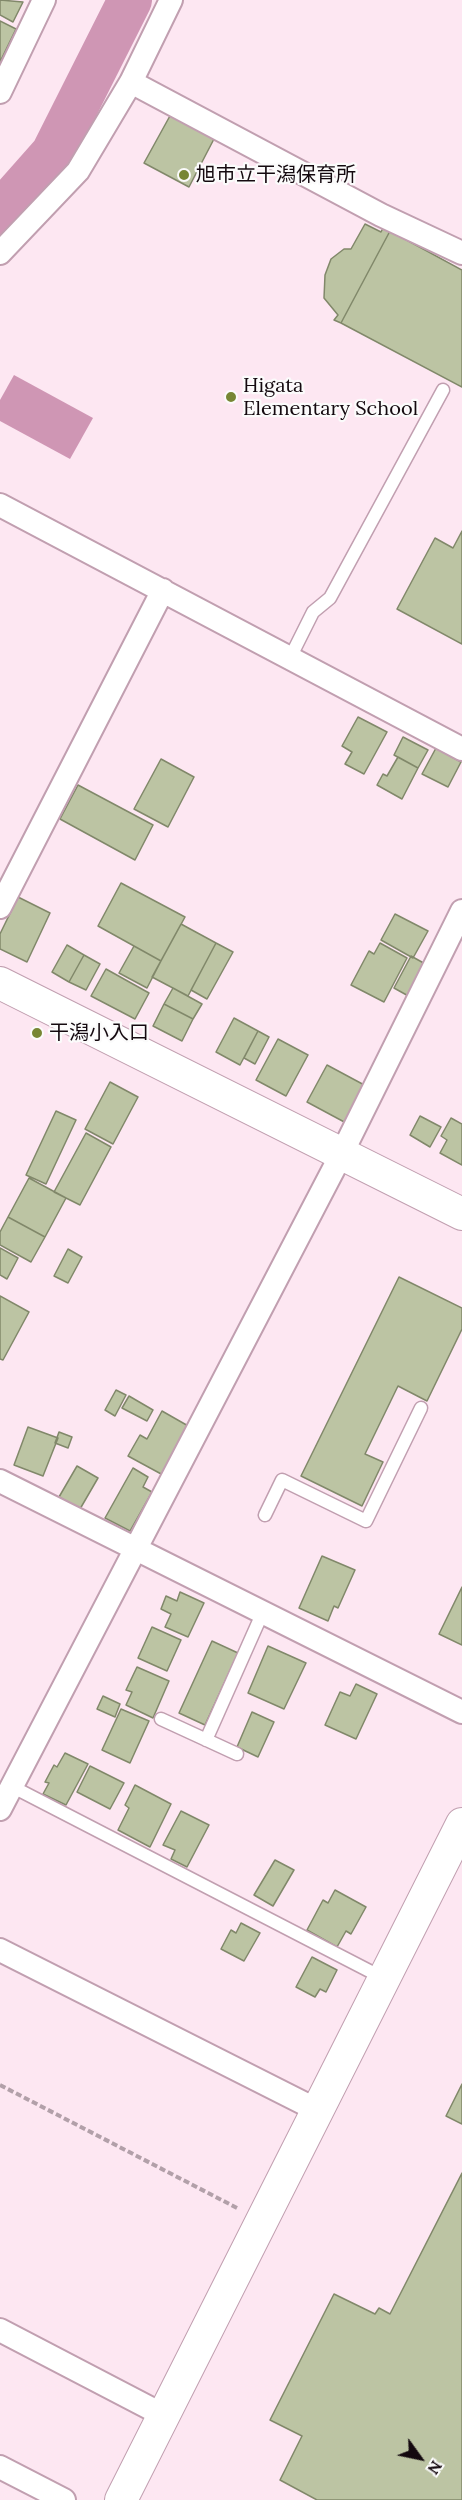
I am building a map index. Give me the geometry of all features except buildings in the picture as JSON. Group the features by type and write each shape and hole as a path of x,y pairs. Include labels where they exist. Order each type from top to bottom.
{"street":[{"path":"0,92 44,0"},
{"path":"0,253 78,171 131,82 171,0"},
{"path":"131,82 381,215 462,253"},
{"path":"0,505 462,749"},
{"path":"0,907 163,590"},
{"path":"0,1809 341,1155 462,911"},
{"path":"0,983 462,1214"},
{"path":"0,1481 462,1712"},
{"path":"121,2500 462,1824"},
{"path":"0,1950 317,2110"},
{"path":"0,2330 163,2415"},
{"path":"0,2467 64,2500"}],"lane":[{"path":"290,658 313,612 330,598 442,390"},
{"path":"265,1515 282,1480 366,1521 422,1408"},
{"path":"206,1740 262,1614"},
{"path":"161,1719 237,1754"},
{"path":"13,1787 384,1978"}],"path":[{"path":"0,2085 261,2221"}],"shaded area":[{"path":"14,375 93,418 70,459 0,421 0,400"}],"waterway":[{"path":"0,213 53,153 130,0"}],"place":[{"name":"旭市立干潟保育所","path":"184,175"},
{"name":"Higata Elementary School","path":"231,397"},
{"name":"干潟小入口","path":"37,1033"}]}
